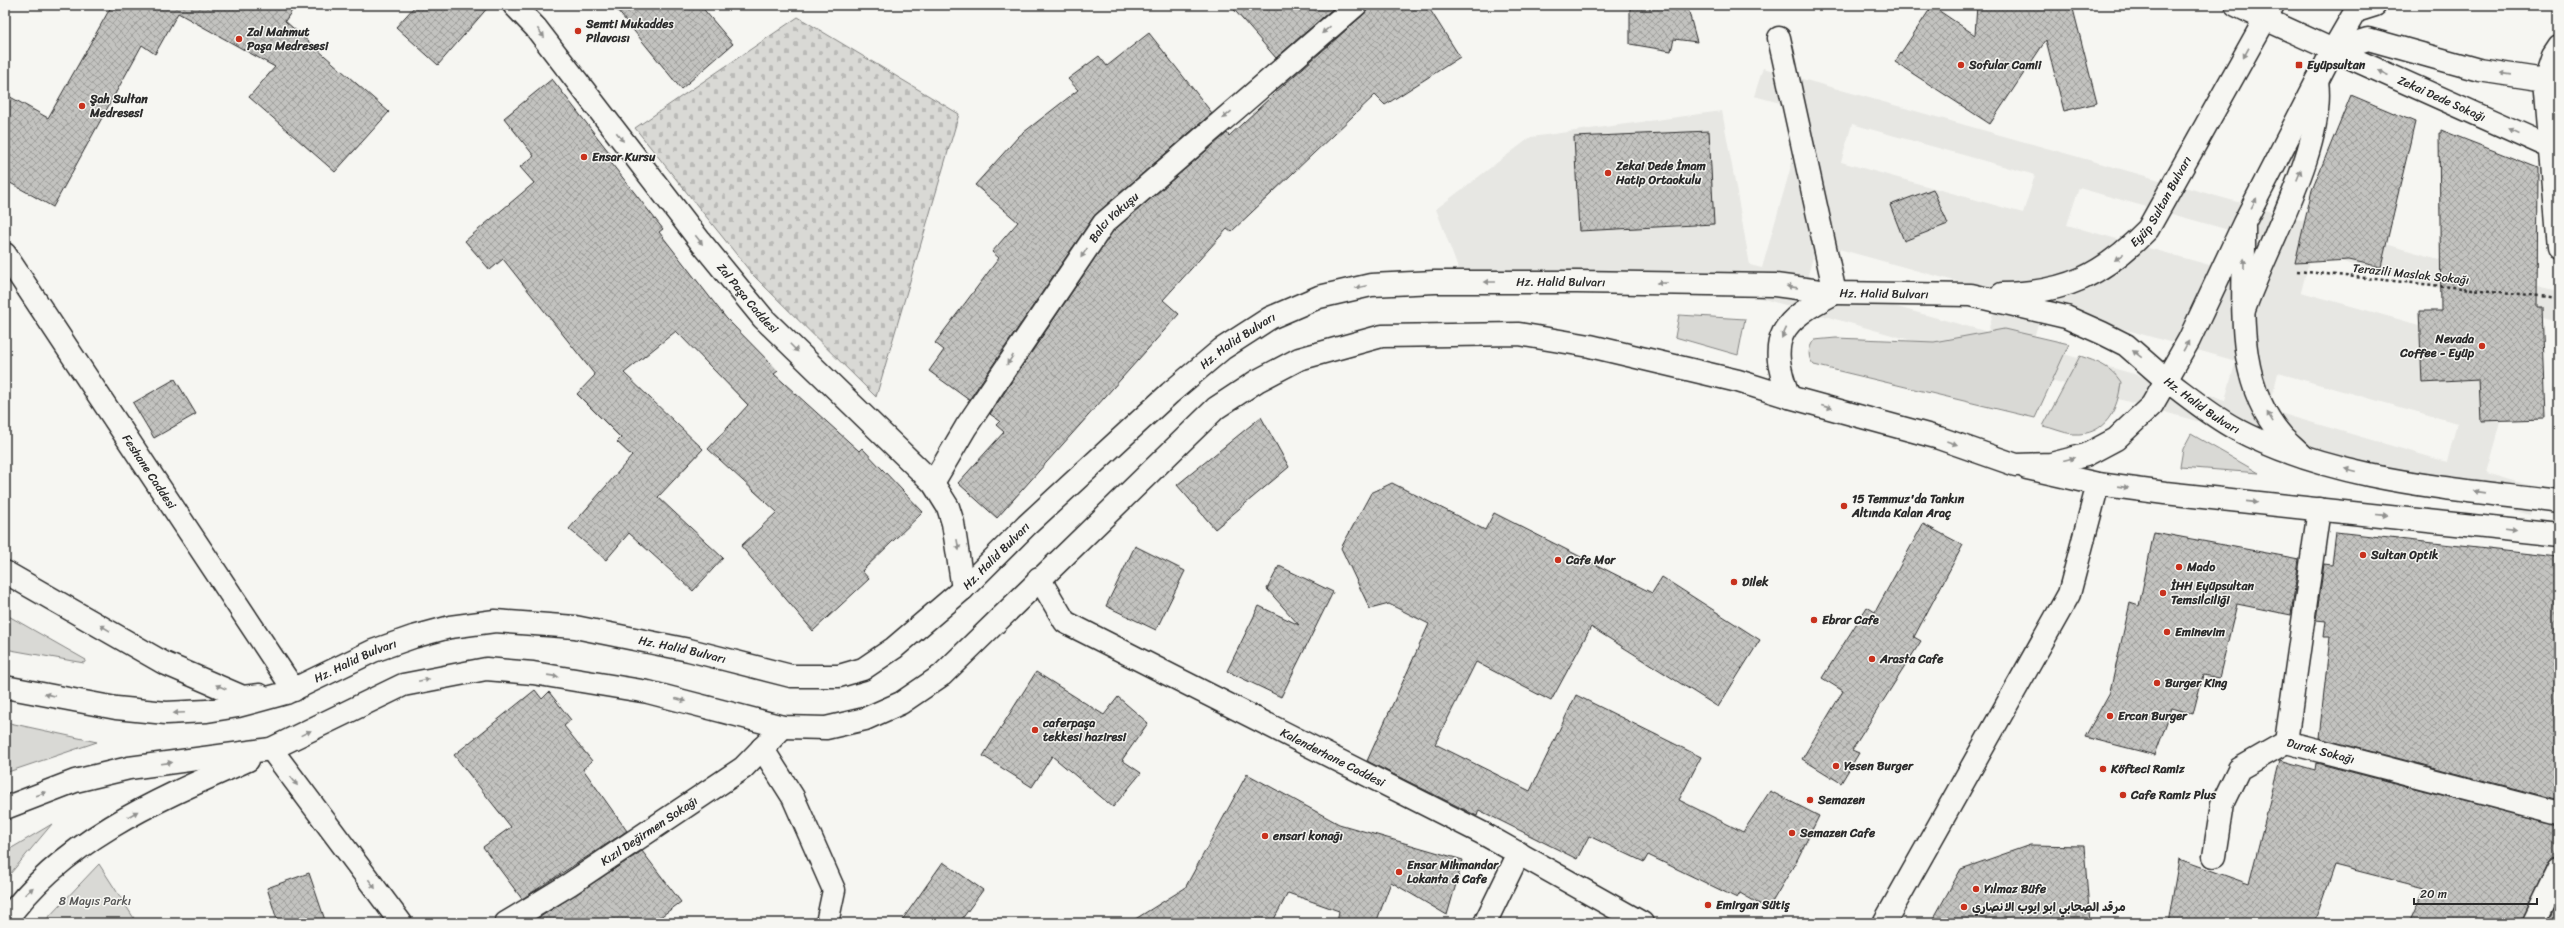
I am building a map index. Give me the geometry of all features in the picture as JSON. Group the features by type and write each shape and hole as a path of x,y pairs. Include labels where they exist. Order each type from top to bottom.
{"main road":[{"name":"Zal Paşa Caddesi","path":"514,5 536,28 695,235 763,318 933,483 948,507 953,523 959,550 963,590"},
{"name":"Balcı Yokuşu","path":"933,483 966,427 1104,223 1356,5"},
{"path":"2236,5 2269,12"},
{"path":"2016,465 2051,464 2086,455 2116,440 2152,405 2189,340 2244,223 2333,50 2364,7"},
{"name":"Zekai Dede Sokağı","path":"2269,12 2333,50 2550,147"},
{"name":"Eyüp Sultan Bulvarı","path":"1971,295 2023,294 2064,287 2099,271 2128,250 2148,229 2269,12"},
{"path":"1779,38 1835,293 1805,309 1794,318 1785,330 1777,356 1781,376 1789,397"},
{"path":"2333,50 2368,39 2479,70 2545,80"},
{"path":"2559,46 2553,56 2545,80 2559,247"},
{"path":"2242,314 2302,168 2320,101 2318,81"},
{"path":"2244,223 2242,314 2247,356 2258,392 2269,416 2282,435 2304,457"},
{"name":"Feshane Caddesi","path":"5,254 290,691"},
{"name":"Hz. Halid Bulvarı","path":"5,687 116,708 166,713 238,706 290,691 373,651 413,637 450,627 495,621 575,627 689,650 791,676 839,676 862,669 894,648 963,590 1027,525 1170,393 1222,348 1270,318 1319,297 1371,285 1435,282 1774,285 1835,293 1971,295 2066,317 2126,345 2166,380 2231,426 2304,457 2379,477 2559,502"},
{"path":"5,922 23,896 71,852 134,814 196,782 271,749 403,685 486,669 533,673 648,692 783,727 826,728 865,719 901,703 942,675 1039,578 1216,408 1257,381 1299,359 1382,336 1519,334 1590,346 1738,381 1789,397 1939,438 2016,465 2098,484 2559,535"},
{"path":"1884,923 2070,594 2098,484"},
{"name":"Durak Sokağı","path":"2319,509 2286,742 2559,813"},
{"path":"5,572 164,663 243,697 290,691"},
{"name":"Kalenderhane Caddesi","path":"1039,578 1065,622 1484,834 1642,923"},
{"name":"Kızıl Değirmen Sokağı","path":"506,923 570,884 743,768 783,727"},
{"path":"2214,856 2222,804 2239,769 2286,742"},
{"path":"762,748 793,798 834,890 827,923"},
{"path":"5,808 75,781 129,768 271,749"},
{"path":"271,749 401,923"},
{"path":"1485,923 1519,853"},
{"path":"2533,923 2559,869"}],"path":[{"name":"Terazili Maslak Sokağı","path":"2262,268 2559,298"}],"shaded area":[{"path":"1763,68 2559,293 2559,322 2531,315 2487,473 2538,488 2530,515 1700,281 1459,271 1436,209 1531,137 1722,111 1750,265 1762,268 1807,110 1754,96","holes":["1852,124 2035,175 2023,213 1841,162","2079,188 2268,241 2259,279 2067,225","1817,243 1998,293 1988,332 1806,282","2311,253 2491,303 2480,342 2301,292","2043,306 2236,361 2225,400 2032,345","2278,373 2457,423 2447,462 2269,410"]}],"green space":[{"path":"798,17 959,114 876,397 753,275 635,128"},
{"path":"1679,315 1745,319 1738,355 1675,337"},
{"path":"2004,329 2069,344 2035,418 1814,365 1809,356 1810,346 1814,340 1836,338 1934,342"},
{"path":"2080,356 2108,368 2121,382 2117,402 2113,411 2102,426 2094,431 2073,434 2043,426"},
{"path":"2191,434 2259,473 2180,467 2183,449"},
{"path":"5,614 86,660 84,663 5,649"},
{"path":"5,722 97,742 5,773"},
{"path":"52,824 5,880 5,852"},
{"name":"8 Mayıs Parkı","path":"99,864 137,923 43,923"}],"building":[{"path":"112,5 296,5 285,21 389,112 335,172 249,97 275,67 178,13 155,54 142,45 53,207 5,180 5,94 48,118"},
{"path":"416,5 490,5 438,65 396,27"},
{"path":"613,5 700,5 733,44 681,89"},
{"path":"1230,5 1337,5 1276,58"},
{"path":"1368,5 1427,5 1460,57 1385,105 1375,95 1231,232 1227,229 1163,300 1179,314 997,518 958,483 1004,432 996,425 1000,421 990,414 1113,231 1227,133 1229,136 1364,14"},
{"path":"1630,5 1687,5 1697,42 1674,39 1671,51 1630,44"},
{"path":"1977,5 2072,5 2097,103 2064,111 2046,40 1990,124 1895,62 1932,6 1975,35"},
{"path":"1149,33 1212,113 1094,216 969,400 929,371 944,350 935,343 999,258 992,252 1018,222 975,185 1019,136 1078,90 1068,79 1099,56 1107,66"},
{"path":"552,79 612,156 608,159 663,229 659,232 726,318 778,371 774,374 859,451 862,448 923,512 862,571 869,579 813,631 741,546 777,512 708,449 748,405 676,331 624,373 703,449 658,497 723,558 693,591 629,533 606,560 569,529 632,456 617,442 621,438 577,394 595,375 503,259 490,270 465,241 534,183 520,167 534,156 504,118"},
{"path":"2351,95 2415,122 2381,267 2349,260 2295,263 2312,190"},
{"path":"2441,130 2538,168 2537,307 2542,307 2546,419 2481,421 2479,380 2422,383 2419,311 2441,311 2439,133 2441,133"},
{"path":"1709,131 1714,224 1579,231 1574,137"},
{"path":"1933,189 1948,224 1904,241 1890,205"},
{"path":"175,379 196,414 154,438 133,403"},
{"path":"1261,417 1289,467 1215,529 1177,485"},
{"path":"1392,483 1485,530 1494,513 1652,593 1662,577 1760,640 1718,707 1591,627 1551,701 1476,662 1435,744 1530,791 1576,695 1701,757 1679,800 1743,832 1770,791 1819,816 1797,860 1768,909 1740,893 1737,898 1648,855 1644,862 1589,836 1577,859 1479,810 1477,816 1367,761 1429,624 1389,604 1370,609 1341,548 1371,493"},
{"path":"1923,524 1963,545 1914,637 1921,641 1852,750 1859,753 1841,783 1802,759 1843,691 1822,678 1867,607 1875,612"},
{"path":"2154,532 2299,559 2291,615 2237,604 2219,678 2203,675 2193,714 2172,708 2155,755 2085,737 2110,692 2130,603 2139,606"},
{"path":"2336,532 2558,557 2559,800 2319,738 2330,637 2324,637 2326,621 2316,620 2324,564 2332,565"},
{"path":"1135,546 1185,571 1156,630 1106,606"},
{"path":"1279,566 1333,592 1281,697 1227,671 1259,606 1299,625 1267,589"},
{"path":"1036,672 1104,715 1118,697 1148,723 1122,760 1141,773 1113,807 1052,756 1032,787 983,756"},
{"path":"535,690 542,699 549,692 571,720 564,726 592,761 583,769 627,831 522,899 483,847 511,827 454,755"},
{"path":"2280,760 2315,770 2316,763 2559,825 2559,857 2552,858 2548,864 2521,923 2409,923 2425,888 2334,865 2314,923 2168,923 2179,859 2249,884"},
{"path":"1247,774 1339,824 1463,860 1447,915 1391,882 1376,923 1337,923 1339,911 1288,893 1272,923 1129,923 1185,888"},
{"path":"2030,845 2084,846 2090,923 1931,923 1961,869"},
{"path":"642,851 681,902 652,923 540,923 537,919"},
{"path":"943,862 983,890 959,923 900,923"},
{"path":"309,873 326,923 278,923 267,888"},
{"path":"2559,898 2559,923 2547,923"}],"place":[{"name":"Semti Mukaddes Pilavcısı","path":"578,31"},
{"name":"Zal Mahmut Paşa Medresesi","path":"239,39"},
{"name":"Sofular Camii","path":"1961,65"},
{"name":"Eyüpsultan","path":"2299,65"},
{"name":"Şah Sultan Medresesi","path":"82,106"},
{"name":"Ensar Kursu","path":"584,157"},
{"name":"Zekai Dede İmam Hatip Ortaokulu","path":"1608,173"},
{"name":"Nevada Coffee - Eyüp","path":"2482,346"},
{"name":"15 Temmuz'da Tankın Altında Kalan Araç","path":"1844,506"},
{"name":"Sultan Optik","path":"2363,555"},
{"name":"Cafe Mor","path":"1558,560"},
{"name":"Mado","path":"2179,567"},
{"name":"Dilek","path":"1734,582"},
{"name":"İHH Eyüpsultan Temsilciliği","path":"2163,593"},
{"name":"Ebrar Cafe","path":"1814,620"},
{"name":"Eminevim","path":"2167,632"},
{"name":"Arasta Cafe","path":"1872,659"},
{"name":"Burger King","path":"2157,683"},
{"name":"Ercan Burger","path":"2110,716"},
{"name":"caferpaşa tekkesi haziresi","path":"1035,730"},
{"name":"Yesen Burger","path":"1836,766"},
{"name":"Köfteci Ramiz","path":"2103,769"},
{"name":"Cafe Ramiz Plus","path":"2123,795"},
{"name":"Semazen","path":"1810,800"},
{"name":"Semazen Cafe","path":"1792,833"},
{"name":"ensari konağı","path":"1265,836"},
{"name":"Ensar Mihmandar Lokanta & Cafe","path":"1399,872"},
{"name":"Yılmaz Büfe","path":"1976,889"},
{"name":"Emirgan Sütiş","path":"1708,905"},
{"name":"مرقد الصحابي ابو ايوب الانصاري","path":"1964,907"}]}
